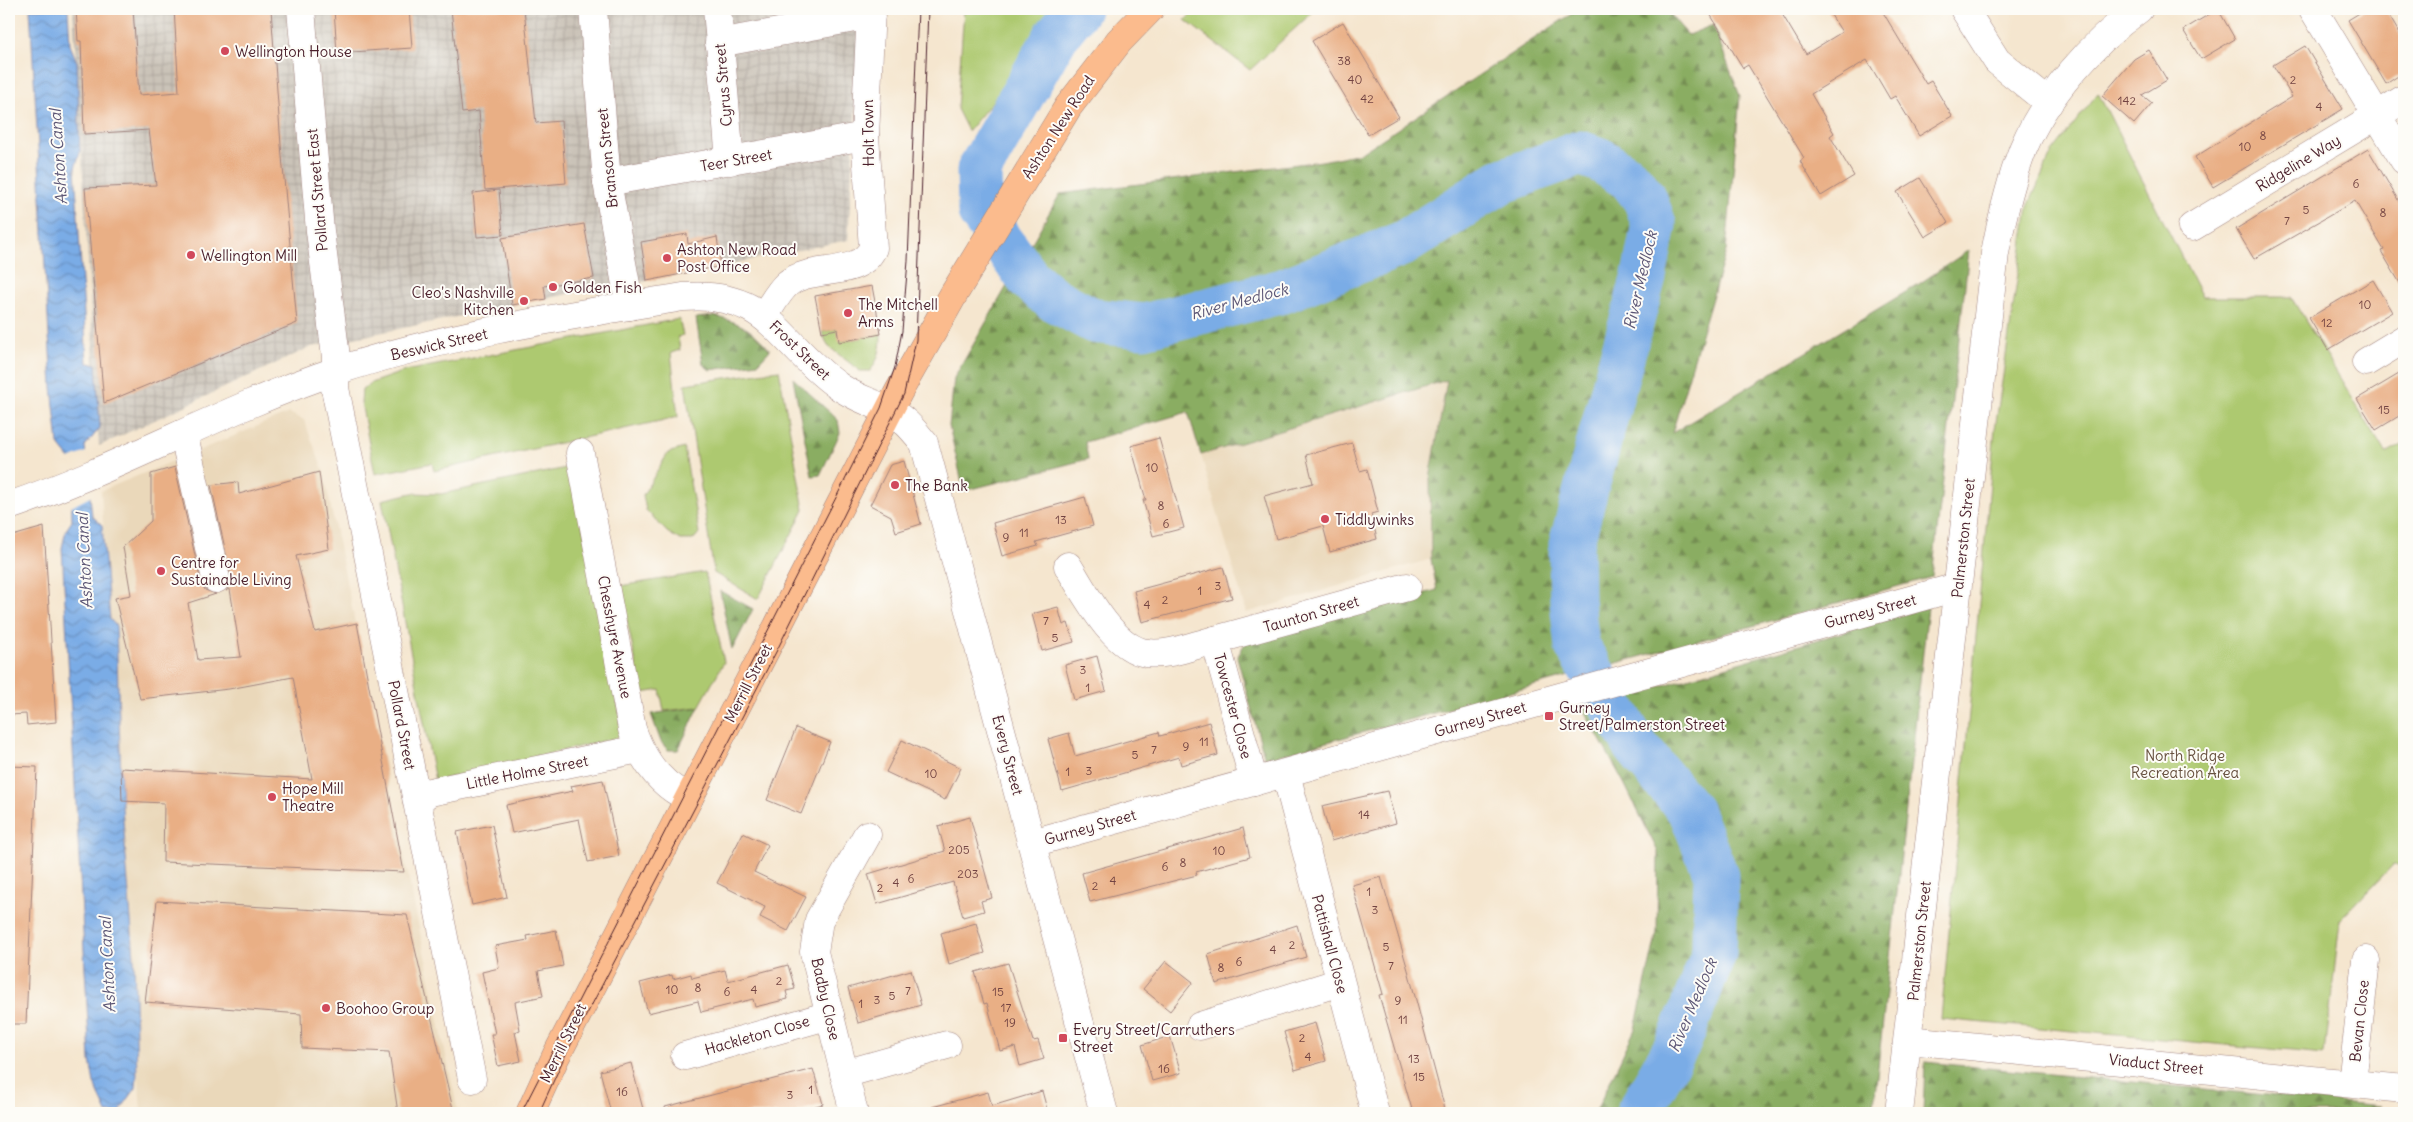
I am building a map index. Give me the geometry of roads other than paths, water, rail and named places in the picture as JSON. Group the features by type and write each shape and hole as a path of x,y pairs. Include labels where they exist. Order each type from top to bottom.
{"main road":[{"name":"Ashton New Road","path":"976,257 1068,107 1119,41 1150,9"},
{"name":"Merrill Street","path":"530,1113 556,1056 889,410 976,257"}],"street":[{"name":"Pollard Street East","path":"300,9 320,231 336,357 335,371"},
{"name":"Branson Street","path":"594,9 607,182 630,306"},
{"name":"Cyrus Street","path":"717,9 730,162"},
{"path":"1964,9 1997,61 2049,102"},
{"name":"Palmerston Street","path":"1899,1113 1995,253 2004,208 2024,148 2049,102 2086,55 2139,9"},
{"path":"2313,9 2404,160"},
{"path":"719,43 871,12"},
{"name":"Holt Town","path":"764,316 787,284 797,278 848,267 869,256 873,248 865,136 871,12"},
{"name":"Ridgeline Way","path":"2192,227 2404,99"},
{"name":"Teer Street","path":"607,182 730,162 865,136"},
{"name":"Beswick Street","path":"9,506 48,492 335,371 435,342 630,306 703,295 739,302 764,316"},
{"name":"Frost Street","path":"764,316 777,326 814,368 856,398 889,410"},
{"path":"2366,362 2404,339"},
{"name":"Pollard Street","path":"335,371 335,388 472,1079"},
{"name":"Every Street","path":"889,410 910,425 924,442 930,460 1104,1113"},
{"path":"182,434 216,579"},
{"name":"Chesshyre Avenue","path":"580,453 632,729 639,749 653,770 669,786 689,798"},
{"name":"Towcester Close","path":"1068,566 1110,629 1126,645 1147,653 1164,653 1216,640 1254,782"},
{"name":"Taunton Street","path":"1216,640 1407,587"},
{"name":"Gurney Street","path":"1032,844 1957,587"},
{"name":"Little Holme Street","path":"417,801 430,792 639,749"},
{"name":"Pattishall Close","path":"1286,774 1375,1113"},
{"name":"Badby Close","path":"854,1113 814,952 818,920 867,835"},
{"name":"Bevan Close","path":"2352,1083 2366,960"},
{"path":"1200,1026 1340,982"},
{"name":"Hackleton Close","path":"685,1056 830,1015"},
{"name":"Viaduct Street","path":"1908,1040 2352,1083 2404,1090"},
{"path":"844,1074 947,1045"}],"water":[{"name":"Ashton Canal","path":"30,9 68,9 70,45 77,62 80,152 75,168 87,363 96,364 100,428 85,446 92,516 102,525 110,619 116,626 122,807 134,957 136,1088 121,1109 121,1113 107,1113 94,1083 90,1060 62,548 66,530 72,521 70,459 58,444 52,387"}],"waterway":[{"name":"River Medlock","path":"1078,9 1056,36 979,170 980,212 1029,279 1053,299 1094,321 1144,326 1283,291 1404,243 1500,182 1580,153 1600,160 1630,179 1645,199 1654,224 1644,276 1571,545 1572,601 1577,646 1635,745 1691,812 1716,875 1714,953 1679,1042 1638,1113"}],"tram line":[{"path":"521,1113 881,408 895,367 902,331 908,261 918,9"},
{"path":"539,1113 563,1060 776,652 904,394 916,340 928,9"}],"place":[{"name":"Wellington House","path":"225,51"},
{"name":"Wellington Mill","path":"191,255"},
{"name":"Ashton New Road Post Office","path":"667,258"},
{"name":"Golden Fish","path":"553,287"},
{"name":"Cleo's Nashville Kitchen","path":"524,301"},
{"name":"The Mitchell Arms","path":"848,313"},
{"name":"The Bank","path":"895,485"},
{"name":"Tiddlywinks","path":"1325,519"},
{"name":"Centre for Sustainable Living","path":"161,571"},
{"name":"Gurney Street/Palmerston Street","path":"1549,716"},
{"name":"Hope Mill Theatre","path":"272,797"},
{"name":"Boohoo Group","path":"326,1008"},
{"name":"Every Street/Carruthers Street","path":"1063,1038"}],"park label":[{"name":"North Ridge Recreation Area","path":"2185,764"}]}
